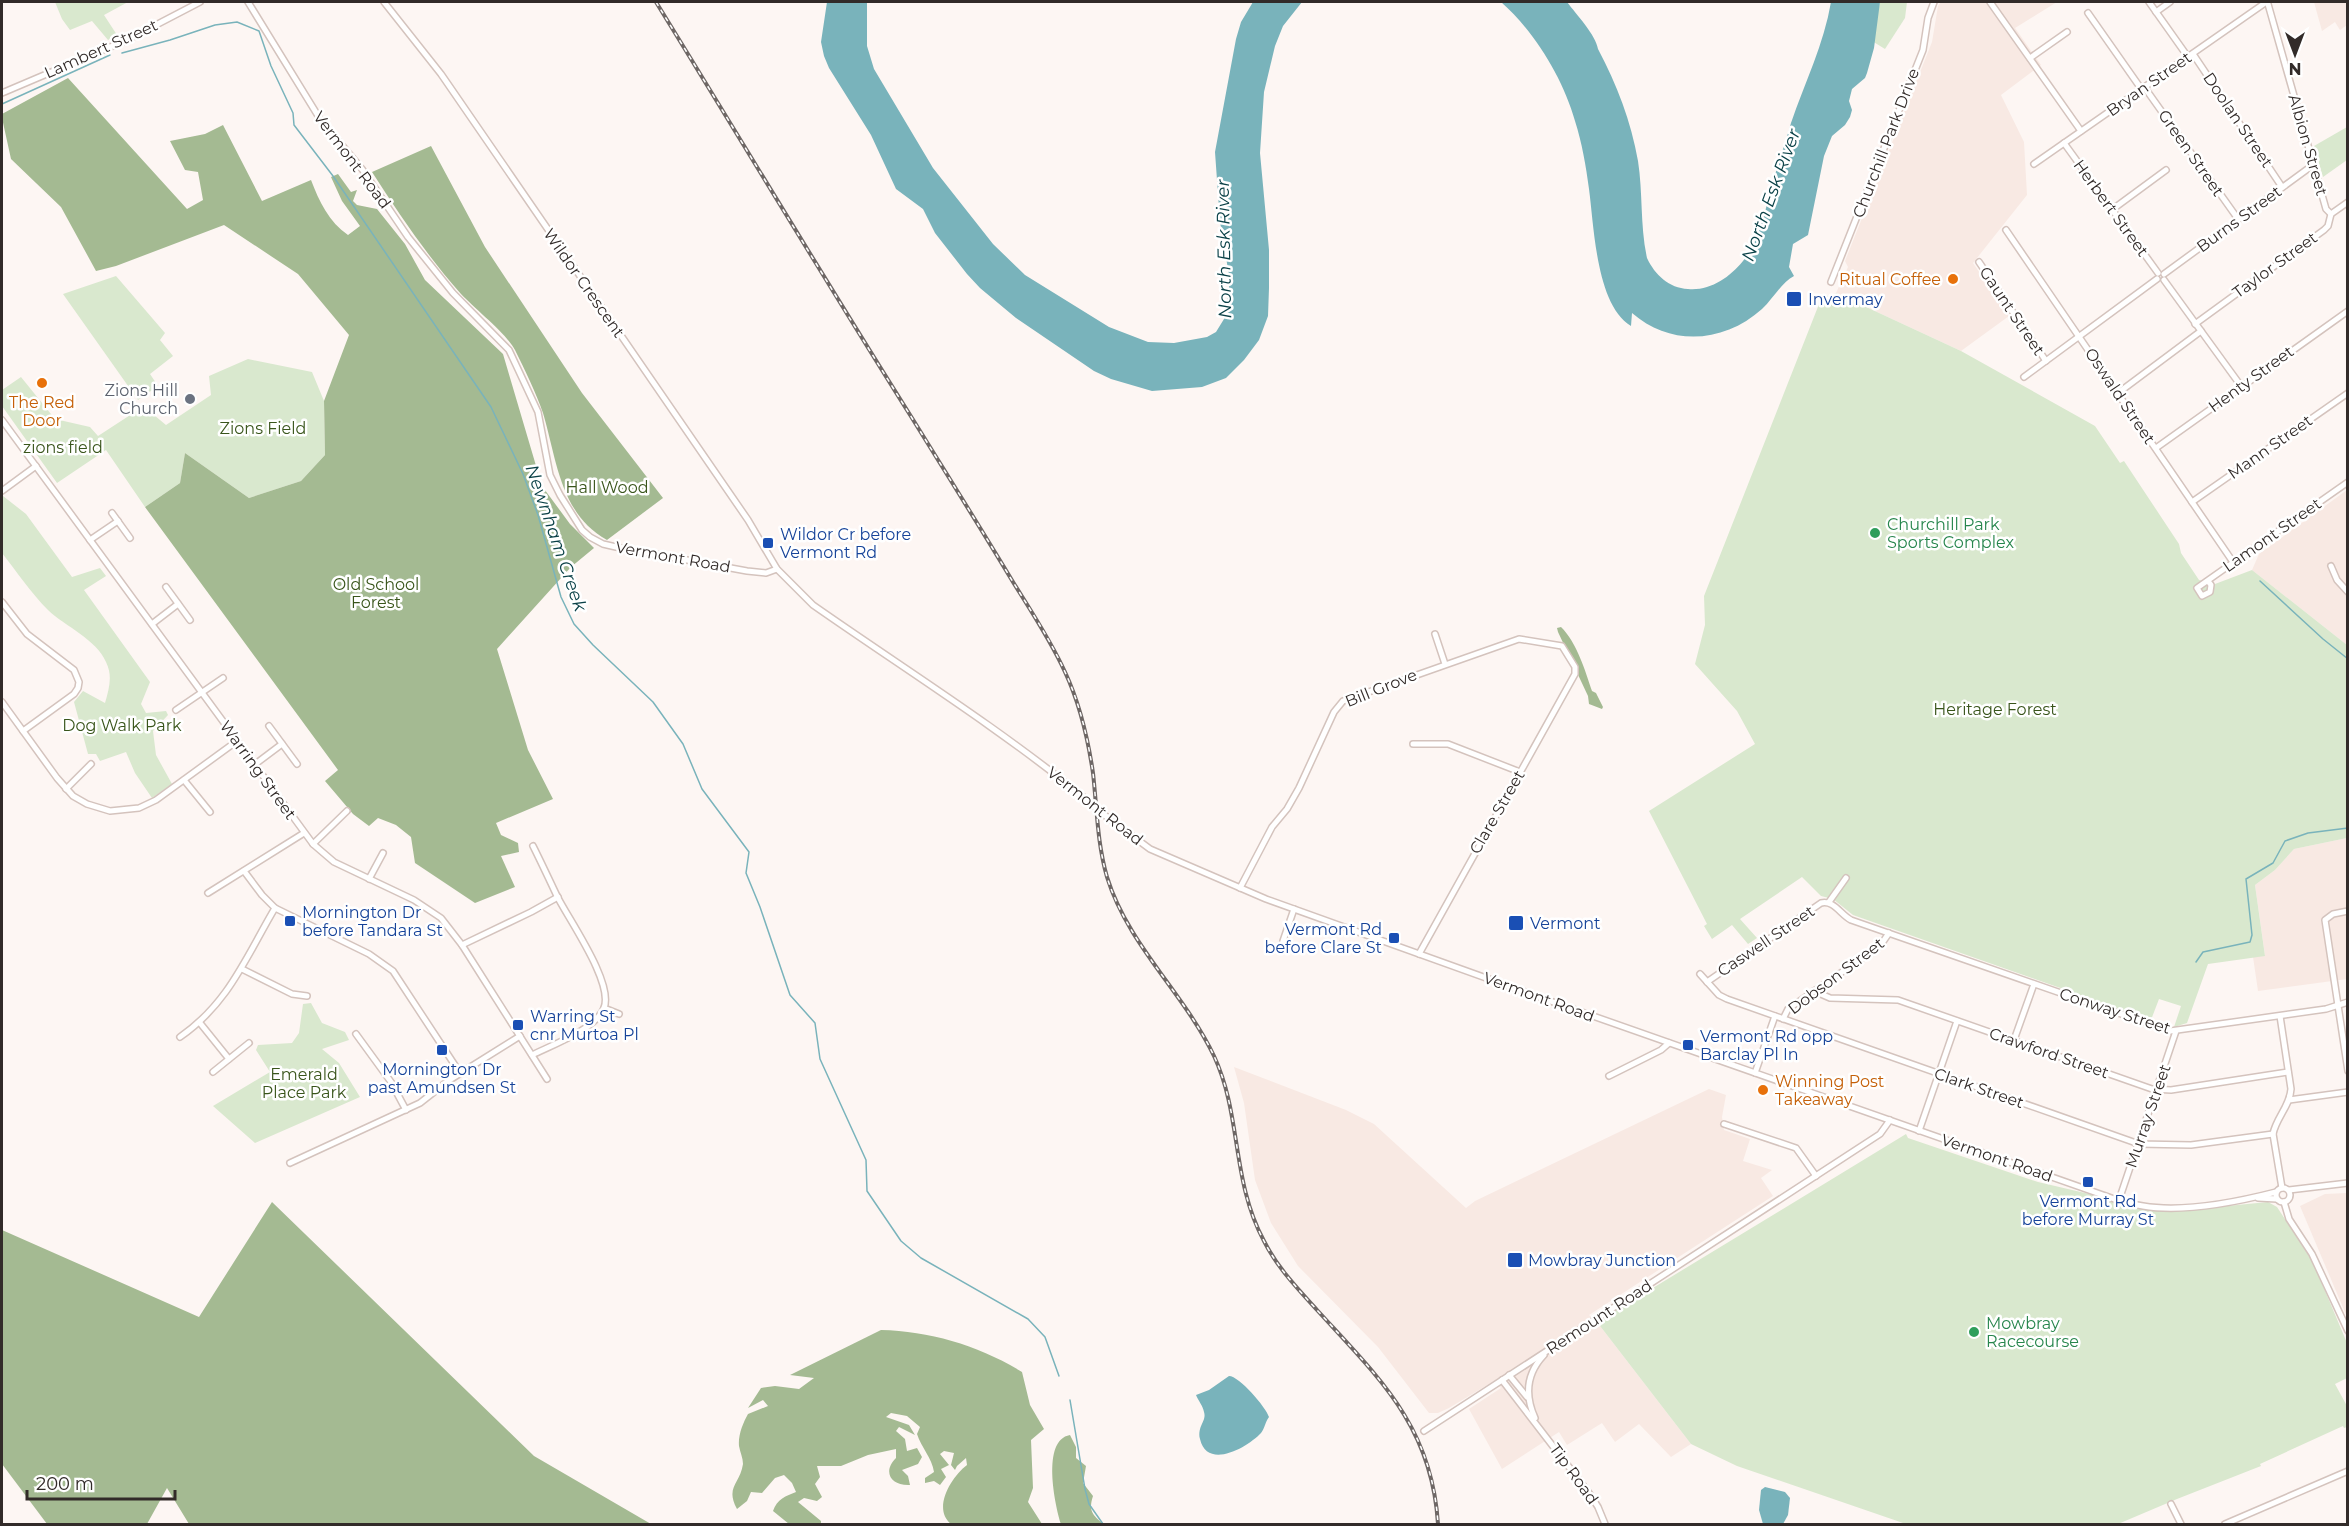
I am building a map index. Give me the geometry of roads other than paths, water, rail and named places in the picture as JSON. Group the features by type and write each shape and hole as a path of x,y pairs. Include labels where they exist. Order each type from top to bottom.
{"street":[{"name":"Lambert Street","path":"2,93 129,39 199,2"},
{"name":"Vermont Road","path":"248,2 320,118 362,169 408,237 453,293 509,350 538,412 550,475 582,530 596,541 616,547 747,571 766,573 777,569 813,605 1002,735 1150,849 1239,888 1669,1043 2119,1200 2143,1206 2169,1208 2250,1198 2276,1192 2282,1188"},
{"name":"Wildor Crescent","path":"384,2 441,74 748,520 777,569"},
{"name":"Churchill Park Drive","path":"1831,282 1921,54 1934,2"},
{"path":"1990,2 2081,131"},
{"name":"Doolan Street","path":"2149,2 2282,187"},
{"path":"2156,12 2170,2"},
{"name":"Bryan Street","path":"2034,164 2267,3"},
{"name":"Albion Street","path":"2267,3 2326,209 2331,214"},
{"name":"Green Street","path":"2088,13 2238,219"},
{"path":"2030,58 2067,32"},
{"name":"Herbert Street","path":"2064,143 2241,387"},
{"name":"Burns Street","path":"2024,377 2313,165"},
{"path":"2113,209 2166,170"},
{"name":"Taylor Street","path":"2195,324 2324,230 2328,226 2331,214 2348,202"},
{"name":"Oswald Street","path":"2007,230 2233,562"},
{"name":"Gaunt Street","path":"1979,262 2046,361"},
{"name":"Henty Street","path":"2156,448 2348,311"},
{"path":"2118,393 2201,331"},
{"name":"Mann Street","path":"2192,502 2348,393"},
{"name":"Warring Street","path":"2,420 313,844 334,862 429,909 441,918 462,945 547,1079"},
{"path":"2,491 36,466"},
{"name":"Lamont Street","path":"2208,581 2211,585 2210,592 2202,596 2197,588 2348,482"},
{"path":"112,513 130,538"},
{"path":"90,540 118,522"},
{"path":"2331,566 2337,580 2348,592"},
{"path":"166,587 190,620"},
{"path":"2,602 27,634 74,669 79,682 74,694 23,731"},
{"path":"152,624 178,604"},
{"path":"1435,634 1445,664"},
{"name":"Bill Grove","path":"1239,888 1272,827 1287,809 1299,788 1338,706 1350,698 1514,640 1524,639 1562,646 1576,670"},
{"name":"Clare Street","path":"1419,954 1576,670"},
{"path":"176,710 223,678"},
{"path":"2,702 66,789 87,804 110,811 139,808 156,800 237,741"},
{"path":"269,726 297,764"},
{"path":"254,765 282,744"},
{"path":"1413,744 1448,744 1520,772"},
{"path":"66,789 91,764"},
{"path":"184,780 210,812"},
{"path":"313,844 347,811"},
{"path":"208,893 304,833"},
{"path":"532,1055 595,1022 604,1008 606,993 586,947 533,846"},
{"path":"369,879 382,853"},
{"path":"244,871 275,908 369,954 393,971 460,1073"},
{"path":"1828,902 1846,878"},
{"path":"462,945 558,897"},
{"name":"Caswell Street","path":"1707,982 1821,903 1828,902 1847,918 1889,933"},
{"path":"180,1037 200,1023 220,1002 242,969 275,908"},
{"path":"1283,941 1294,909"},
{"path":"2348,911 2326,918 2325,926 2348,1071"},
{"name":"Conway Street","path":"1889,933 2162,1029 2176,1031 2280,1016 2348,1002"},
{"name":"Dobson Street","path":"1783,1019 1788,1009 1880,946 1889,933"},
{"path":"242,969 292,994 307,996"},
{"name":"Clark Street","path":"1700,974 1722,998 2139,1144 2191,1145 2273,1134"},
{"path":"2014,1040 2034,984"},
{"name":"Crawford Street","path":"1814,992 1830,998 1898,1000 2158,1090 2289,1072"},
{"path":"604,1008 619,1014"},
{"name":"Dobson Street","path":"1755,1073 1775,1016"},
{"path":"2280,1016 2291,1089 2289,1100 2273,1134 2282,1188 2307,1190 2348,1183"},
{"path":"1919,1131 1958,1021"},
{"path":"200,1023 229,1059"},
{"name":"Murray Street","path":"2119,1200 2176,1031"},
{"path":"356,1034 378,1063 406,1110"},
{"path":"290,1162 420,1103 460,1073 520,1036"},
{"path":"213,1072 249,1043"},
{"path":"1609,1076 1661,1050 1669,1043"},
{"path":"2289,1100 2348,1092"},
{"name":"Remount Road","path":"1425,1431 1880,1134 1890,1120"},
{"path":"1724,1124 1796,1148 1816,1176"},
{"path":"2289,1190 2287,1200 2289,1219 2312,1254 2348,1331"},
{"path":"2287,1200 2307,1190"},
{"path":"2276,1192 2277,1199"},
{"name":"Vermont Road","path":"2250,1198 2287,1200"},
{"path":"1519,1402 1527,1397 1532,1373 1539,1360 1550,1348"},
{"name":"Tip Road","path":"1509,1376 1527,1397 1538,1425"},
{"name":"Tip Road","path":"1503,1380 1589,1493 1605,1524"},
{"path":"2225,1524 2348,1471"},
{"path":"2171,1504 2181,1524"}],"water":[{"path":"827,2 867,2 867,46 874,69 933,168 993,244 1025,275 1109,327 1148,342 1174,343 1207,337 1216,332 1224,319 1230,281 1220,222 1215,152 1241,22 1253,2 1302,2 1283,26 1275,46 1264,92 1260,153 1269,250 1268,316 1259,340 1244,360 1226,378 1202,387 1152,391 1111,379 1094,371 1016,318 980,288 935,233 923,209 896,189 871,135 829,68 821,42"},
{"name":"North Esk River","path":"1501,2 1567,2 1590,31 1617,90 1631,132 1640,173 1643,234 1647,258 1663,280 1681,288 1696,289 1711,286 1732,273 1754,244 1791,123 1819,48 1831,2 1880,2 1874,48 1867,73 1865,78 1852,89 1849,101 1852,110 1850,117 1845,125 1832,136 1824,156 1808,235 1793,244 1789,267 1794,276 1762,309 1731,329 1697,336 1680,336 1663,332 1632,313 1631,326 1619,316 1610,301 1599,264 1585,163 1570,105 1555,72 1536,41"},
{"path":"1229,1376 1239,1381 1252,1393 1269,1417 1261,1433 1255,1439 1237,1450 1219,1455 1204,1448 1200,1439 1205,1415 1196,1395 1209,1390"},
{"path":"1765,1487 1785,1492 1790,1498 1788,1515 1783,1524 1763,1524 1759,1510 1761,1490"}],"waterway":[{"name":"Newnham Creek","path":"122,53 215,25 237,22 259,31 271,66 293,113 294,125 333,176 491,407 523,474 538,515 561,597 574,624 653,702 683,744 702,789 749,852 746,873 790,995 815,1023 820,1059 866,1160 867,1191 901,1241 921,1258 1028,1319 1045,1337 1059,1376"},
{"name":"Newnham Creek","path":"2,104 110,55"},
{"path":"2260,581 2348,659"},
{"path":"2196,962 2203,952 2250,942 2252,935 2246,879 2273,863 2285,841 2308,833 2348,828"},
{"name":"Newnham Creek","path":"1070,1400 1085,1489 1089,1504 1103,1524"}],"railway":[{"path":"656,2 1034,615 1059,660 1075,696 1086,735 1093,773 1099,838 1107,877 1128,925 1188,1011 1214,1056 1229,1102 1246,1195 1264,1241 1281,1268 1302,1294 1361,1358 1398,1406 1413,1431 1425,1459 1434,1489 1438,1524"}],"place":[{"name":"Ritual Coffee","path":"1953,279"},
{"name":"Invermay","path":"1794,299"},
{"name":"The Red Door","path":"42,383"},
{"name":"Zions Hill Church","path":"190,399"},
{"name":"Churchill Park Sports Complex","path":"1875,533"},
{"name":"Wildor Cr before Vermont Rd","path":"768,543"},
{"name":"Mornington Dr before Tandara St","path":"290,921"},
{"name":"Vermont","path":"1516,923"},
{"name":"Vermont Rd before Clare St","path":"1394,938"},
{"name":"Warring St cnr Murtoa Pl","path":"518,1025"},
{"name":"Vermont Rd opp Barclay Pl In","path":"1688,1045"},
{"name":"Mornington Dr past Amundsen St","path":"442,1050"},
{"name":"Winning Post Takeaway","path":"1763,1090"},
{"name":"Vermont Rd before Murray St","path":"2088,1182"},
{"name":"Mowbray Junction","path":"1515,1260"},
{"name":"Mowbray Racecourse","path":"1974,1332"}],"park label":[{"name":"Zions Field","path":"263,428"},
{"name":"zions field","path":"63,447"},
{"name":"Hall Wood","path":"607,487"},
{"name":"Old School Forest","path":"376,593"},
{"name":"Heritage Forest","path":"1995,709"},
{"name":"Dog Walk Park","path":"122,725"},
{"name":"Emerald Place Park","path":"304,1083"}]}
